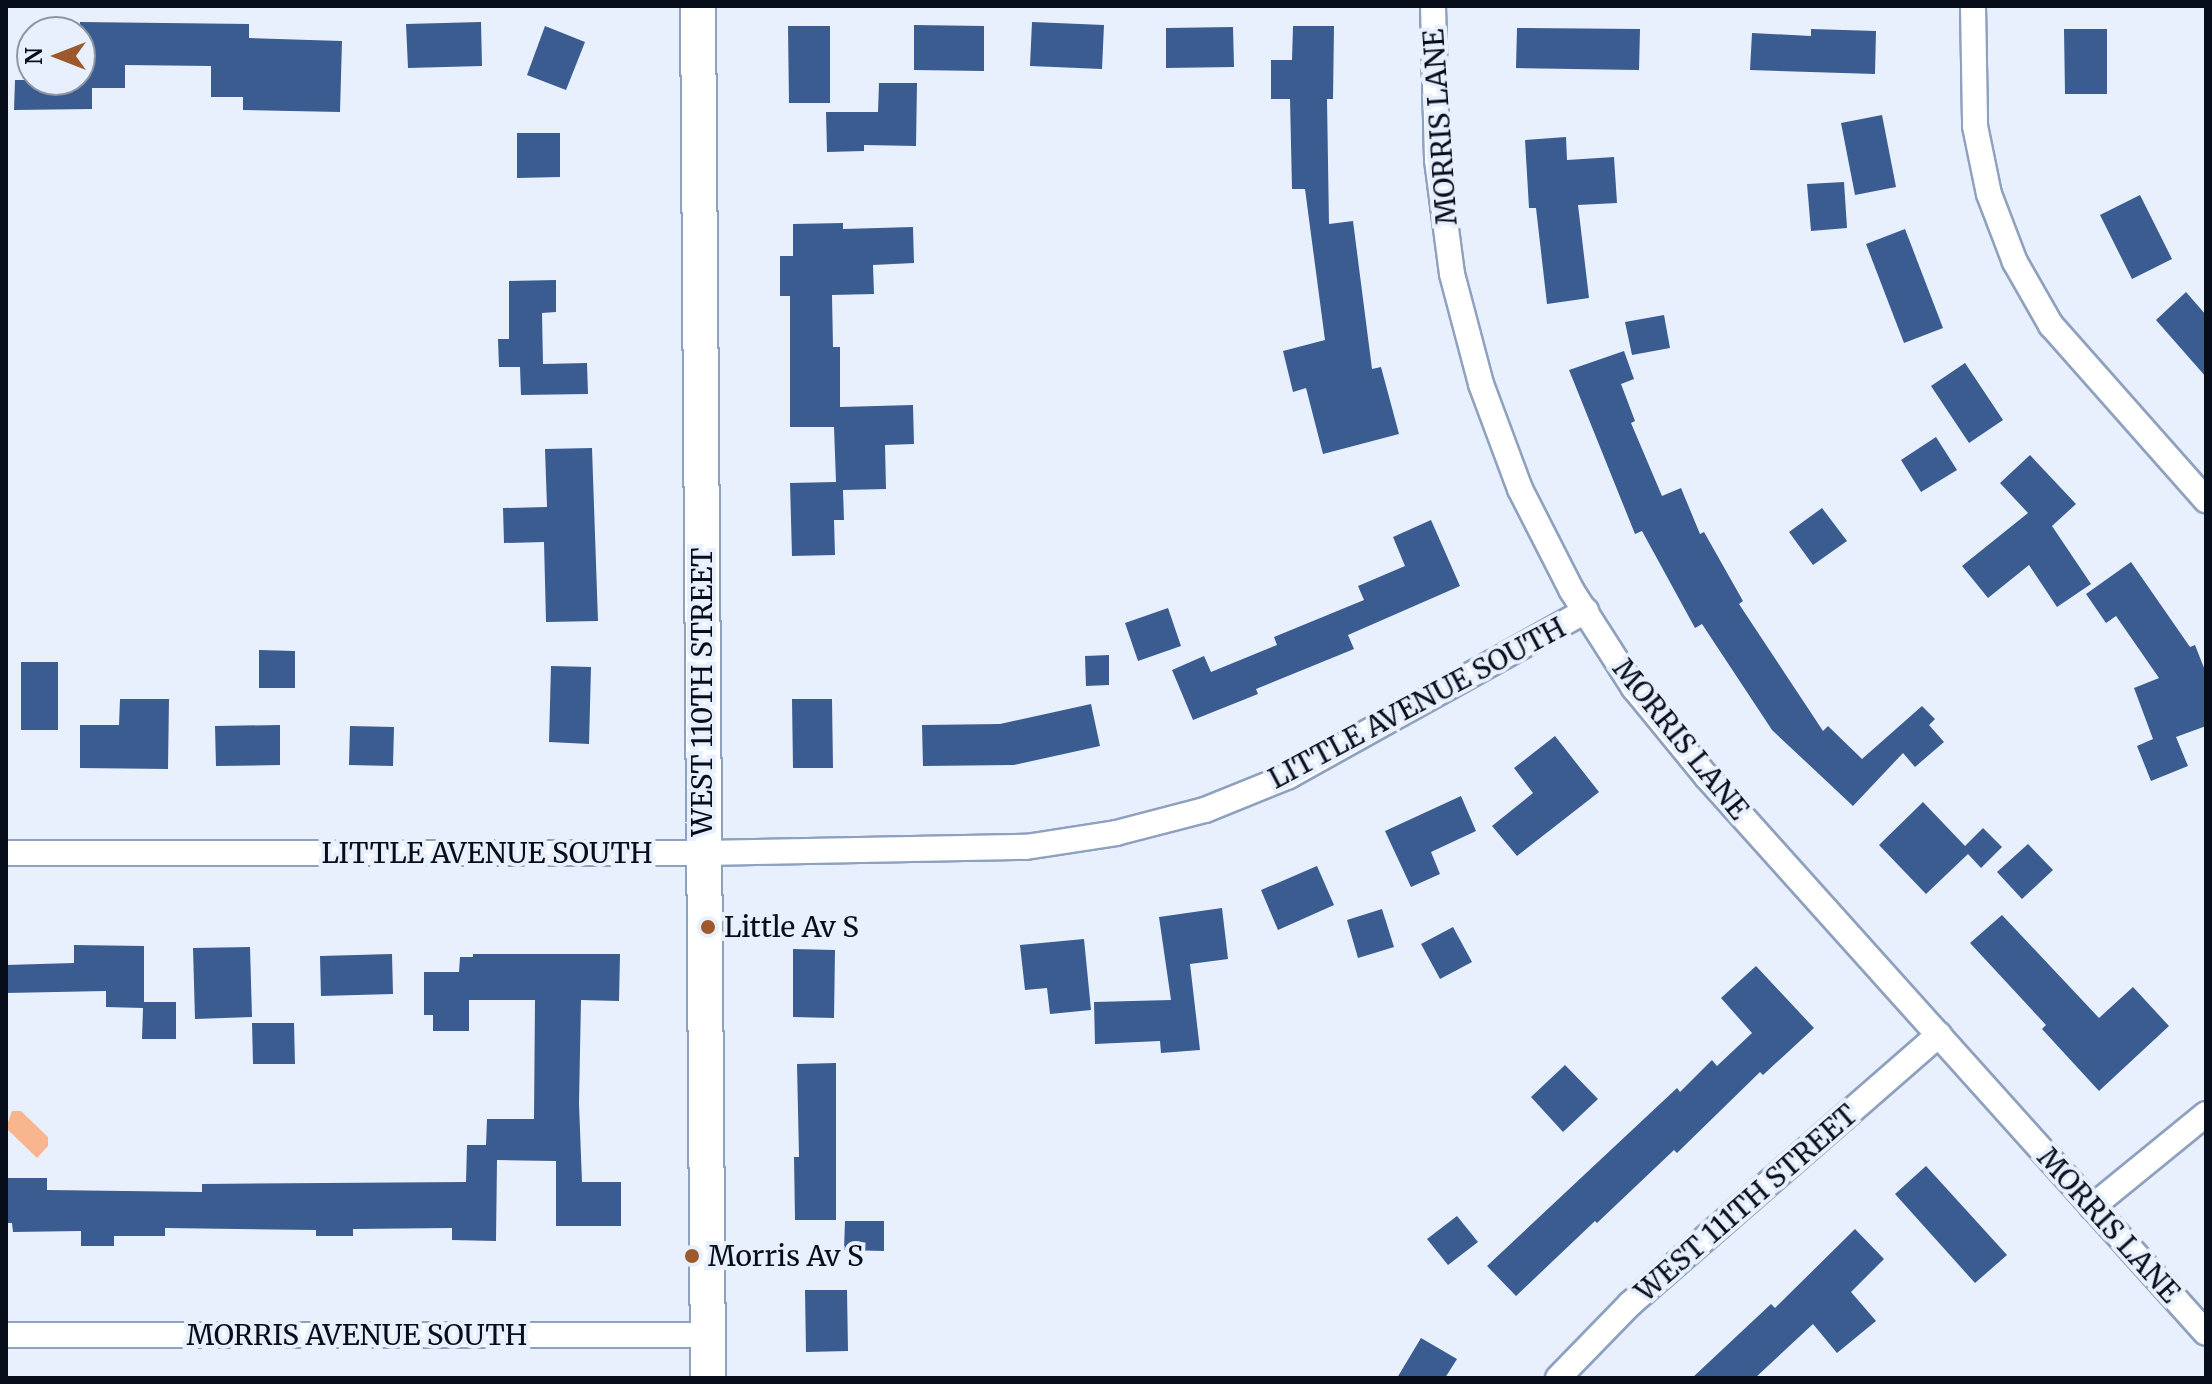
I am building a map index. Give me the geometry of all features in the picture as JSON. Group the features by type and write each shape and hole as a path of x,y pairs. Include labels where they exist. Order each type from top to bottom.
{"street":[{"name":"WEST 110TH STREET","path":"698,6 708,1378"},
{"name":"MORRIS LANE","path":"1433,6 1437,160 1452,274 1481,384 1520,489 1572,591 1634,688 1706,776 2206,1333"},
{"path":"1973,6 1975,126 1989,194 2015,262 2051,325 2206,500"},
{"name":"LITTLE AVENUE SOUTH","path":"6,853 703,853 1026,847 1116,833 1205,810 1289,776 1357,741 1586,611"},
{"name":"WEST 111TH STREET","path":"1558,1378 1630,1304 1939,1034"},
{"path":"2092,1207 2206,1114"},
{"name":"MORRIS AVENUE SOUTH","path":"6,1335 707,1335"}],"shaded area":[{"path":"12,1111 21,1111 48,1137 48,1146 37,1158 6,1128"}],"building":[{"path":"96,22 249,24 249,38 342,41 340,112 243,110 243,97 211,97 211,66 125,65 125,88 96,88"},
{"path":"481,22 482,66 408,68 406,24"},
{"path":"1032,22 1104,25 1102,69 1030,66"},
{"path":"914,25 984,26 984,71 914,70"},
{"path":"545,26 585,42 566,90 527,75"},
{"path":"788,26 830,26 830,103 789,103"},
{"path":"1293,26 1334,26 1333,99 1327,99 1329,224 1353,221 1372,369 1381,367 1399,434 1323,454 1306,388 1293,392 1283,351 1325,340 1305,189 1292,189 1290,99 1271,99 1271,60 1292,60"},
{"path":"1233,27 1234,67 1166,68 1166,28"},
{"path":"1517,28 1640,29 1639,70 1516,68"},
{"path":"1811,29 1876,31 1875,74 1750,70 1752,33 1811,36"},
{"path":"2064,29 2107,29 2107,94 2065,94"},
{"path":"15,80 16,96 92,96 92,109 14,110"},
{"path":"879,83 917,83 916,146 864,145 864,151 827,152 826,112 878,112"},
{"path":"1882,115 1896,187 1855,195 1841,123"},
{"path":"517,133 560,133 560,177 517,178"},
{"path":"1566,137 1567,160 1614,157 1617,203 1578,205 1589,298 1547,304 1536,208 1529,208 1525,140"},
{"path":"1844,182 1847,228 1811,231 1807,184"},
{"path":"2140,195 2172,259 2132,279 2100,215"},
{"path":"843,223 843,229 913,227 914,263 873,265 874,294 832,295 833,347 840,347 840,407 913,405 914,444 885,445 886,489 843,490 844,520 834,520 835,555 792,556 790,483 836,482 834,427 790,427 790,296 780,296 780,256 793,256 793,224"},
{"path":"1905,229 1943,328 1904,343 1866,244"},
{"path":"556,280 556,312 542,313 543,364 587,363 588,394 521,395 520,367 499,367 498,339 509,339 509,281"},
{"path":"2186,292 2206,315 2206,377 2156,320"},
{"path":"1664,315 1670,348 1632,355 1625,322"},
{"path":"1624,351 1634,379 1621,384 1635,421 1631,423 1662,496 1681,488 1700,534 1704,532 1743,601 1739,604 1823,731 1828,726 1862,759 1922,706 1935,719 1929,725 1944,742 1915,767 1903,753 1853,806 1772,730 1702,624 1695,628 1642,531 1635,534 1569,370"},
{"path":"1965,363 2003,420 1969,443 1931,386"},
{"path":"1936,437 1957,470 1921,492 1901,460"},
{"path":"592,448 598,621 546,622 544,542 504,543 503,508 547,507 545,449"},
{"path":"2030,455 2076,504 2052,526 2091,584 2057,607 2029,565 1988,598 1962,566 2028,513 2000,483"},
{"path":"1822,508 1847,541 1813,565 1789,532"},
{"path":"1431,520 1460,586 1348,635 1354,649 1256,689 1258,694 1193,720 1172,670 1204,656 1211,672 1277,645 1274,637 1364,600 1358,586 1405,566 1393,537"},
{"path":"2131,562 2190,647 2195,645 2206,673 2206,726 2176,737 2188,766 2151,781 2137,746 2153,739 2134,688 2159,678 2116,616 2106,623 2086,594"},
{"path":"1168,608 1181,646 1138,661 1125,623"},
{"path":"259,650 295,651 295,688 259,688"},
{"path":"1109,655 1109,685 1086,686 1085,656"},
{"path":"21,662 58,662 58,730 21,730"},
{"path":"551,666 591,667 589,744 549,742"},
{"path":"120,699 169,699 168,769 80,768 80,725 119,725"},
{"path":"792,699 832,699 833,768 793,768"},
{"path":"1091,704 1100,746 1014,765 923,766 922,725 1000,724"},
{"path":"280,725 280,765 216,766 215,726"},
{"path":"350,726 394,727 393,766 349,765"},
{"path":"1555,736 1599,792 1517,856 1492,826 1533,793 1514,768"},
{"path":"1461,796 1476,831 1431,852 1440,874 1411,887 1385,831"},
{"path":"1923,802 1965,846 1983,828 2002,847 1981,868 1968,854 1926,894 1879,845"},
{"path":"2028,844 2053,870 2022,899 1997,872"},
{"path":"1317,866 1334,905 1278,930 1261,890"},
{"path":"1222,908 1228,959 1190,964 1200,1050 1161,1053 1160,1041 1095,1044 1094,1002 1171,1000 1159,917"},
{"path":"1382,909 1394,947 1358,958 1347,920"},
{"path":"2002,915 2099,1018 2133,987 2169,1026 2099,1091 2042,1029 2046,1025 1970,943"},
{"path":"1453,927 1472,962 1440,979 1421,944"},
{"path":"1084,939 1091,1010 1050,1014 1047,988 1025,990 1020,945"},
{"path":"74,945 144,946 144,1002 176,1002 176,1039 142,1039 143,1008 106,1007 106,991 6,993 6,965 74,963"},
{"path":"250,947 252,1017 195,1019 193,948"},
{"path":"793,949 835,950 834,1018 793,1017"},
{"path":"392,954 393,994 321,996 320,956"},
{"path":"473,954 620,954 619,1001 581,1000 579,1104 582,1182 621,1182 621,1226 556,1226 556,1161 497,1160 496,1241 452,1240 452,1228 353,1229 353,1236 316,1236 316,1230 165,1228 165,1236 114,1236 114,1246 81,1246 81,1231 13,1232 12,1223 6,1223 6,1178 47,1178 47,1190 202,1192 202,1184 466,1182 467,1145 486,1145 487,1119 534,1119 535,1000 469,1000 469,1031 433,1031 433,1015 424,1015 424,972 459,972 460,957 473,957"},
{"path":"1756,966 1814,1028 1763,1075 1760,1072 1677,1153 1674,1150 1516,1296 1487,1266 1677,1088 1680,1092 1712,1060 1717,1066 1752,1033 1721,998"},
{"path":"252,1023 294,1023 295,1064 253,1064"},
{"path":"836,1063 836,1220 795,1220 794,1157 799,1157 797,1064"},
{"path":"1565,1065 1598,1099 1563,1132 1531,1097"},
{"path":"1926,1166 2007,1255 1975,1283 1895,1194"},
{"path":"1457,1216 1478,1242 1448,1265 1427,1239"},
{"path":"845,1221 884,1221 884,1251 844,1250"},
{"path":"1855,1229 1884,1259 1851,1292 1876,1321 1837,1353 1813,1324 1755,1378 1692,1378 1771,1304 1775,1308"},
{"path":"805,1290 847,1290 848,1351 806,1352"},
{"path":"1421,1338 1457,1359 1445,1378 1397,1378"}],"place":[{"name":"Little Av S","path":"708,927"},
{"name":"Morris Av S","path":"692,1256"}]}
